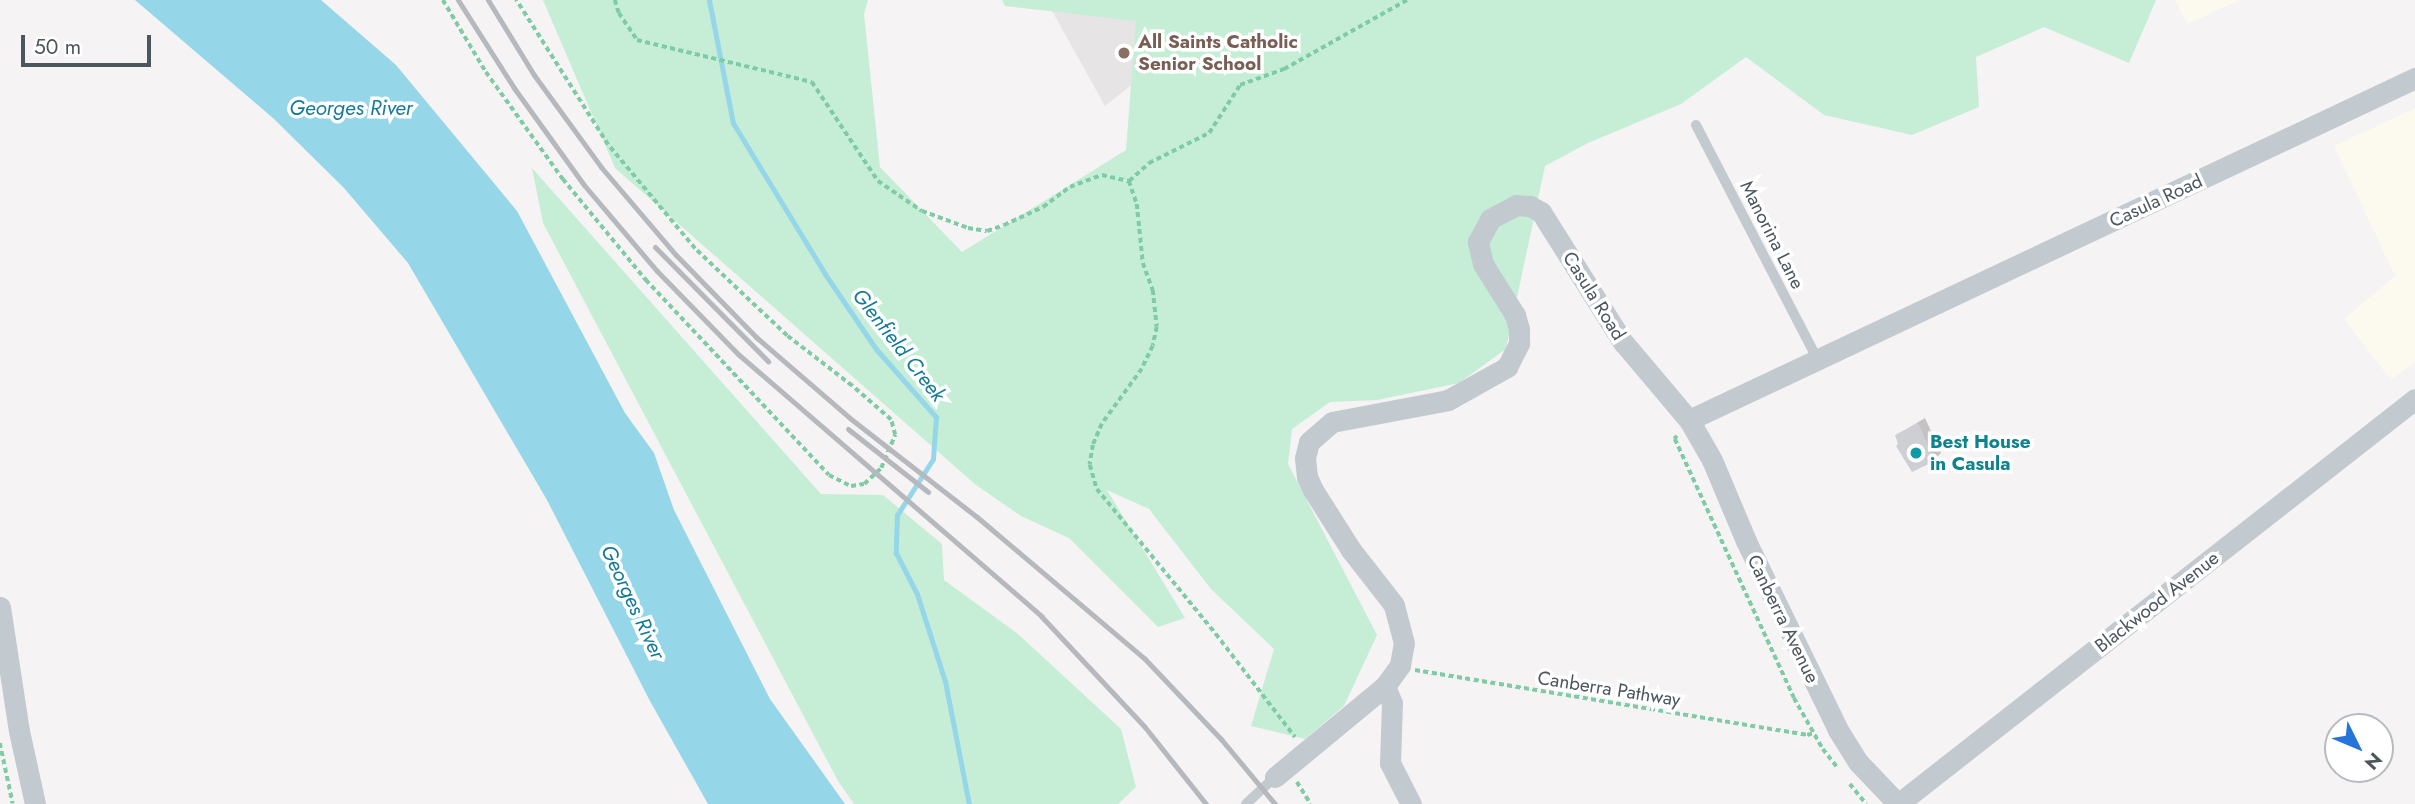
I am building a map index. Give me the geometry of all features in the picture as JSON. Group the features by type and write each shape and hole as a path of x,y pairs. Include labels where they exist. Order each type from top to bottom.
{"street":[{"name":"Casula Road","path":"1400,665 1404,643 1394,605 1350,550 1320,503 1307,477 1306,451 1319,430 1332,422 1435,404 1462,394 1507,367 1519,343 1520,329 1479,252 1480,237 1497,213 1516,205 1530,206 1541,212 1623,342 1689,420 2415,78"},
{"name":"Blackwood Avenue","path":"1898,804 2415,399"},
{"name":"Canberra Avenue","path":"1689,420 1712,460 1746,541 1838,730 1858,762 1898,804"},
{"path":"0,607 19,731 35,804"},
{"path":"1285,777 1385,686 1400,665"},
{"path":"1385,686 1392,704 1390,763 1411,804"}],"lane":[{"name":"Manorina Lane","path":"1696,125 1818,360"},
{"path":"1247,804 1285,777"}],"path":[{"path":"443,0 493,83 564,179 646,280 829,475 851,486 864,484 881,468 895,435 891,420 787,336 695,249 608,145 516,0"},
{"path":"615,0 619,13 637,40 812,82 878,181 922,211 968,228 987,231 1004,225 1043,207 1070,187 1102,175 1129,181"},
{"path":"1129,181 1149,163 1209,133 1240,85 1273,75 1407,0"},
{"path":"1129,181 1137,204 1143,263 1153,290 1157,327 1153,346 1142,369 1102,424 1093,445 1090,465 1097,489 1224,645 1296,741"},
{"name":"Canberra Pathway","path":"1400,665 1429,675 1807,736 1814,733 1794,698 1675,439 1689,420"},
{"path":"0,743 13,804"},
{"path":"1285,777 1311,804"},
{"path":"1862,799 1867,804"}],"shaded area":[{"name":"All Saints Catholic Senior School","path":"1046,0 1238,0 1105,106"},
{"path":"2175,0 2240,0 2187,24"},
{"path":"2415,108 2415,362 2391,380 2344,319 2395,276 2334,146"}],"green space":[{"path":"543,0 868,0 864,14 880,167 962,252 1126,150 1136,21 1005,6 1002,0 2156,0 2129,63 2044,27 1976,57 1979,107 1912,135 1824,115 1746,57 1681,104 1588,143 1545,166 1506,349 1459,383 1377,400 1330,402 1292,429 1288,464 1377,635 1344,706 1305,739 1251,726 1274,649 1211,589 1149,509 1107,490 1185,618 1158,627 1069,538 1021,516 976,485 615,168"},
{"path":"532,168 821,494 883,495 942,544 944,580 1018,634 1121,729 1136,787 1118,804 854,804 838,781 543,223"}],"water":[{"name":"Georges River","path":"135,0 321,0 396,65 517,211 625,413 654,453 674,510 770,699 845,804 708,804 650,701 547,500 408,263 344,188 273,118"}],"building":[{"name":"Best House in Casula","path":"1918,423 1935,461 1912,472 1896,446 1898,444 1895,435"}],"waterway":[{"name":"Glenfield Creek","path":"709,0 733,123 825,274 876,349 936,417 933,459 897,515 896,553 917,594 945,681 969,804"}],"railway":[{"path":"458,0 514,88 584,185 657,271 738,354 1041,616 1144,726 1206,804"},
{"path":"488,0 534,75 601,167 676,255 756,337 851,419 977,517 1144,658 1221,739 1275,804"},
{"path":"655,247 768,361"},
{"path":"848,429 928,492"}],"place":[{"name":"All Saints Catholic Senior School","path":"1124,53"},
{"name":"Best House in Casula","path":"1916,453"}]}
